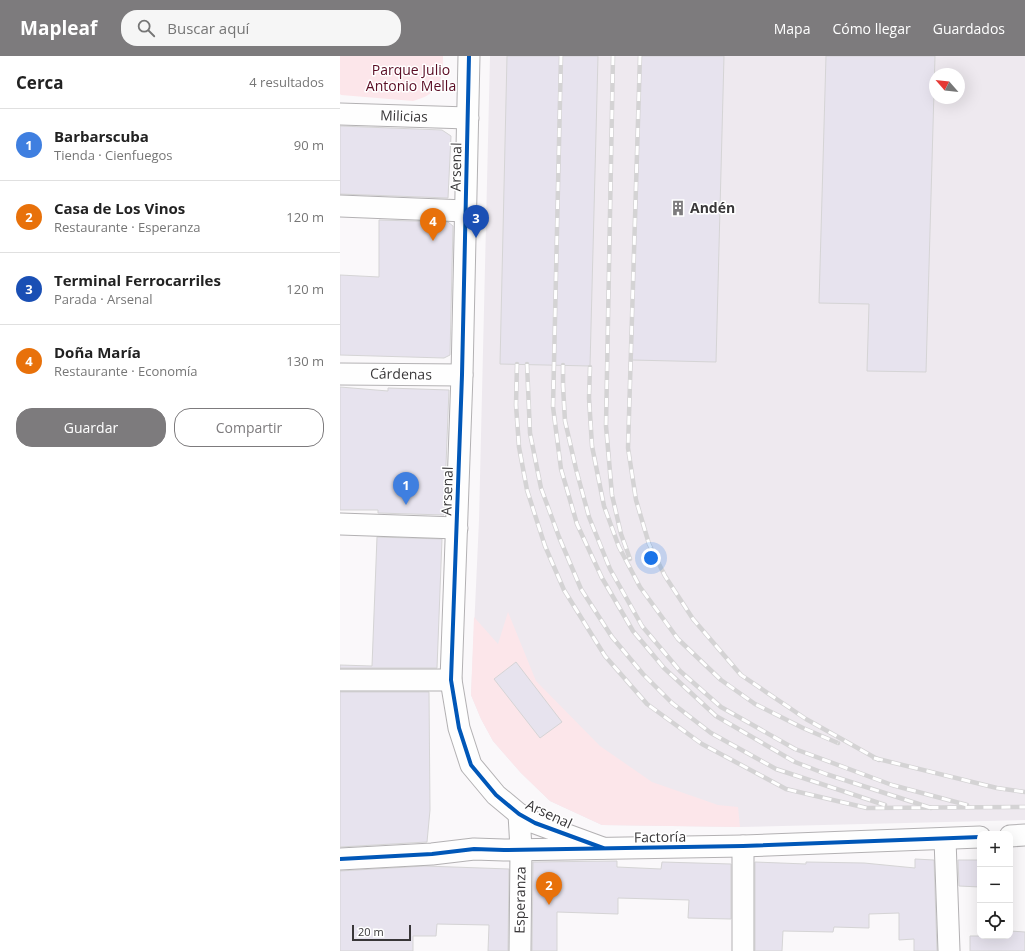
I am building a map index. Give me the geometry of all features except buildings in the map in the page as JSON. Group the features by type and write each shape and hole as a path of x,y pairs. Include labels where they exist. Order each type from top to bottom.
{"street":[{"name":"Arsenal","path":"469,56 462,375 451,680 459,728 471,765 496,796 519,814 535,823 603,848"},
{"name":"Milicias","path":"340,114 468,118"},
{"path":"340,206 466,211"},
{"name":"Cárdenas","path":"340,374 462,375"},
{"path":"340,524 456,528"},
{"path":"340,680 451,680"},
{"name":"Esperanza","path":"519,814 521,849 520,951"},
{"path":"1013,836 1025,836"},
{"name":"Factoría","path":"340,859 432,854 474,849 504,850 743,846 977,837"},
{"path":"945,838 949,951"},
{"path":"743,846 743,951"}],"shaded area":[{"path":"490,56 1025,56 1025,820 740,827 602,825 550,801 521,773 493,741 481,719 471,695 479,520"}],"green space":[{"name":"Parque Julio Antonio Mella","path":"340,56 443,56 442,73 438,85 429,95 413,101 341,95"},
{"path":"508,612 536,681 600,746 652,782 718,805 738,807 740,827 602,825 550,801 521,773 493,741 481,719 471,695 474,617 498,644"}],"railway":[{"path":"561,56 553,407 561,469 577,524 602,578 633,631 664,668 716,716 795,762 826,774 931,808"},
{"path":"613,56 606,426 612,495 621,534 630,559"},
{"path":"640,56 628,448 636,500 649,544 665,576 693,619 741,675 806,719 879,760"},
{"path":"517,364 516,405 519,447 527,490 545,546 564,590 605,656 647,704 702,744 786,789 867,808 1025,807"},
{"path":"527,364 530,433 541,488 559,537 581,589 612,637 643,674 672,703 711,733 776,769 885,805"},
{"path":"563,365 565,421 589,517 610,569 642,626 680,671 721,707 795,749 892,785 967,805"},
{"path":"590,367 589,398 592,446 604,506 619,547 640,587 678,639 721,680 755,704 803,728 838,743"},
{"path":"874,758 997,788 1025,792"}],"cycle path":[{"path":"469,56 462,375 451,680 459,728 471,765 496,795 519,814 535,823 603,848"},
{"path":"340,859 432,854 474,849 504,850 743,846 977,837"}],"place":[{"name":"Andén","path":"678,208"},
{"name":"Terminal Ferrocarriles","path":"476,238"},
{"name":"Doña María","path":"433,241"},
{"name":"Barbarscuba","path":"406,505"},
{"name":"Casa de Los Vinos","path":"549,905"}]}
